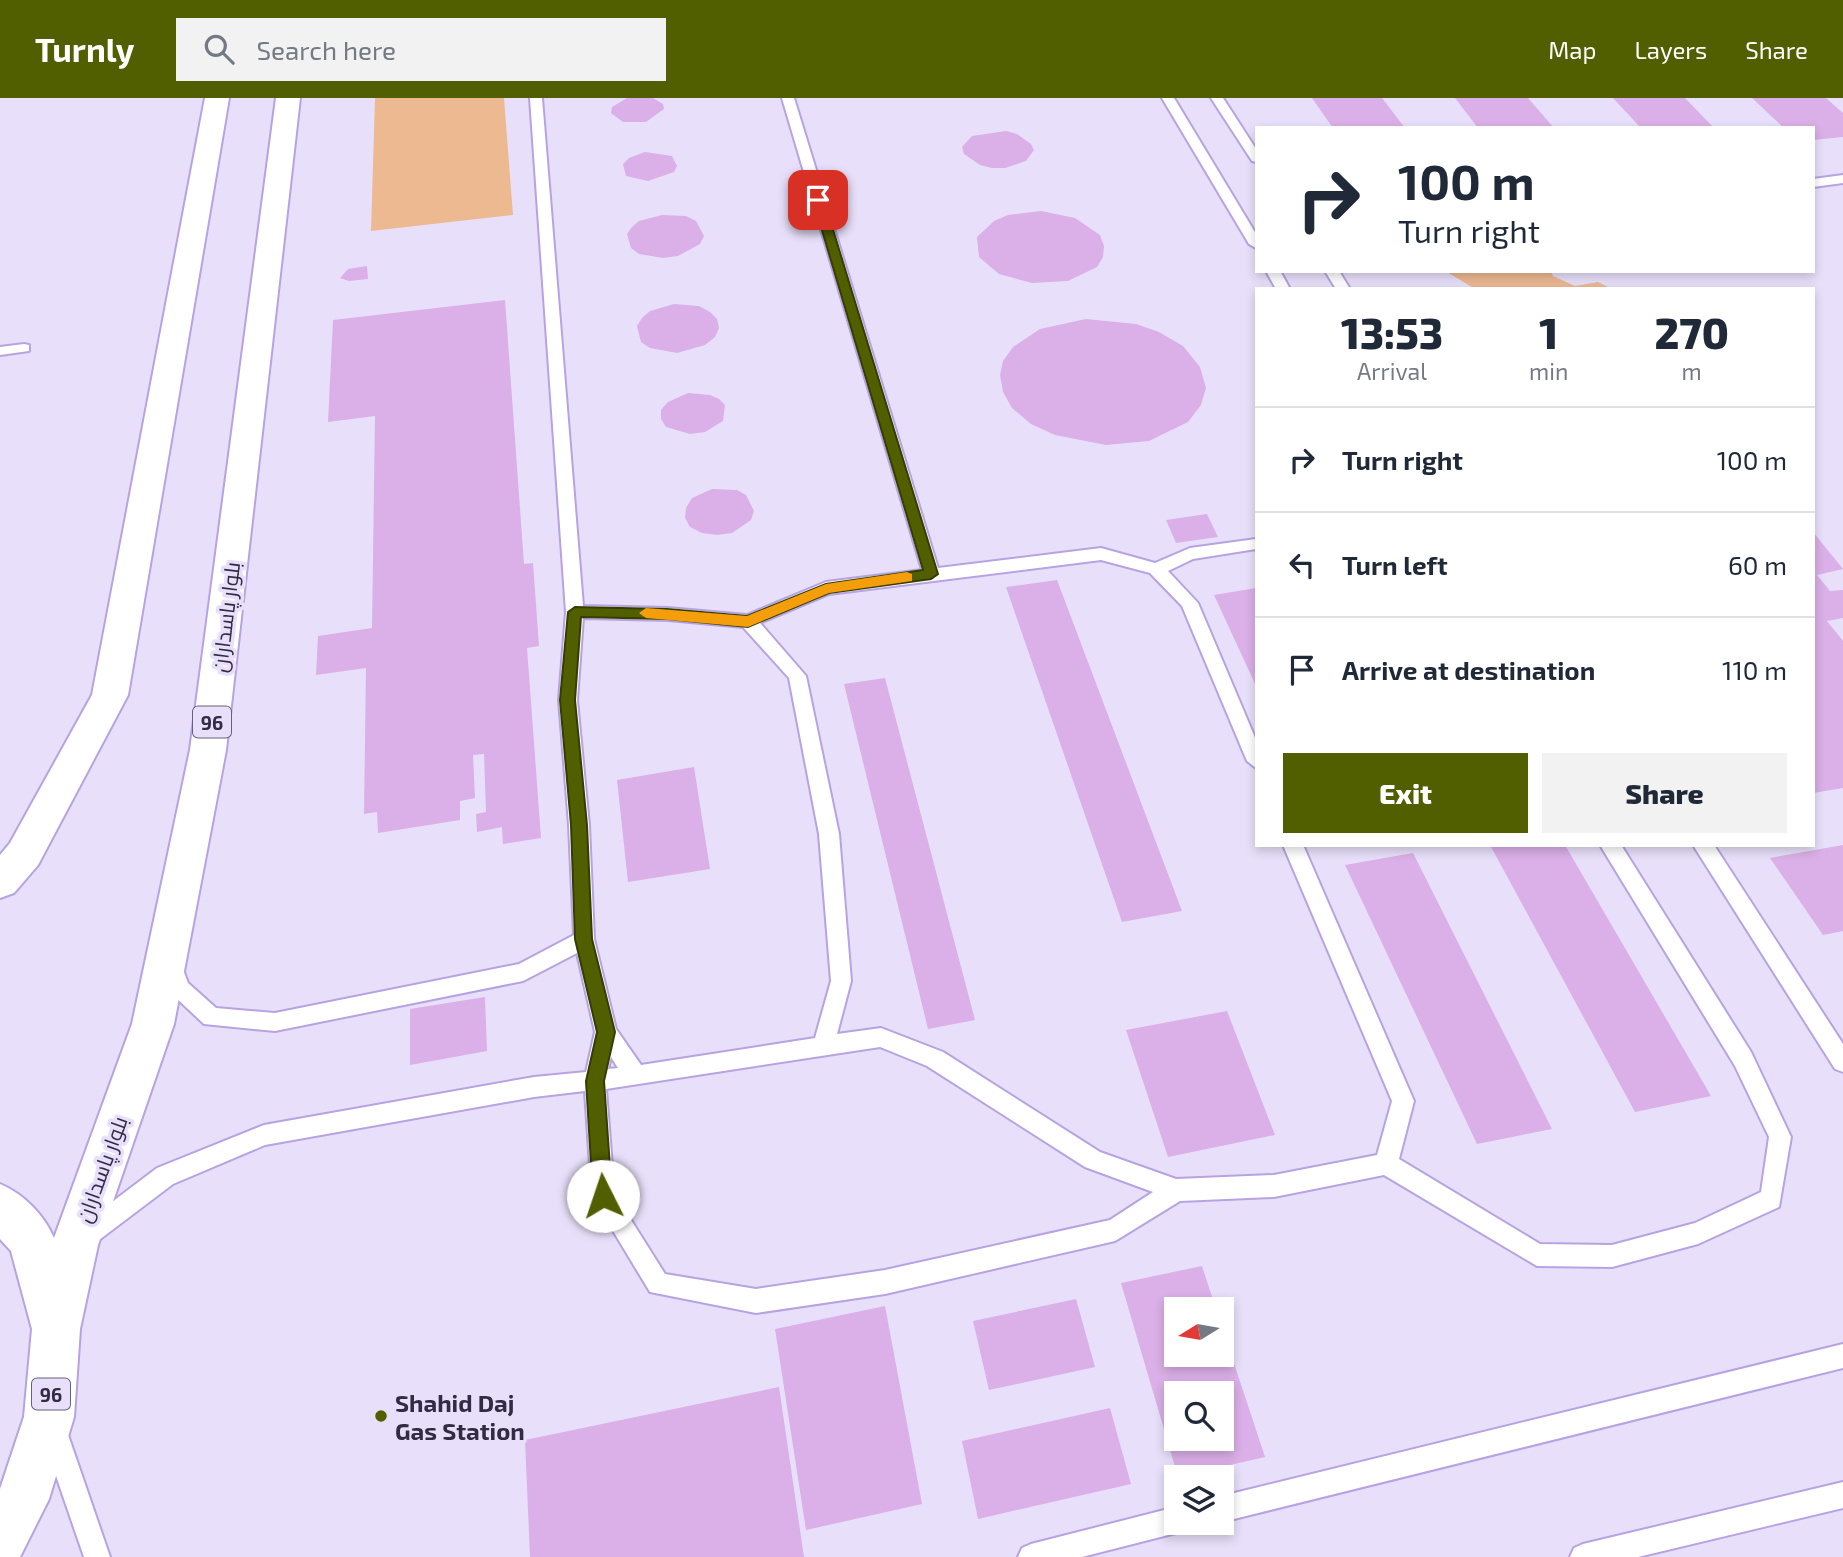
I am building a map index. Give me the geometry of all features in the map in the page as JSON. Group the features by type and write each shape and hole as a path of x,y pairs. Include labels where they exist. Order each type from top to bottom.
{"highway":[{"path":"0,883 24,854 110,695 217,98"},
{"name":"بلوار پاسداران","path":"56,1329 75,1244 153,1024 208,750 288,98"},
{"name":"96","path":"0,1206 31,1239 56,1329 49,1417 23,1499 0,1542"}],"lane":[{"path":"536,98 575,612 568,700 579,825 584,939 606,1032 636,1076"},
{"path":"788,98 931,574"},
{"path":"1168,98 1255,242"},
{"path":"1217,98 1255,156"},
{"path":"1815,183 1843,179"},
{"path":"0,351 24,348"},
{"path":"1156,569 1190,554 1255,544"},
{"path":"575,612 667,614 748,621 826,589 1101,554 1156,569 1189,603 1255,759"},
{"path":"748,621 797,676 829,834 841,981 824,1044"},
{"path":"1294,847 1403,1101 1386,1164"},
{"path":"75,1244 165,1176 264,1135 534,1087 636,1076 881,1037 935,1059 1093,1160 1176,1190 1274,1186 1386,1164 1537,1255 1612,1256 1698,1233 1771,1199 1780,1137 1744,1059 1611,847"},
{"path":"1704,847 1843,1062"},
{"path":"168,951 179,988 211,1017 275,1022 523,972 584,939"},
{"path":"606,1032 595,1081 603,1196 658,1284 757,1301 885,1282 1115,1230 1176,1190"},
{"path":"1234,1506 1843,1356"},
{"path":"49,1417 97,1557"},
{"path":"1583,1557 1843,1495"},
{"path":"1031,1557 1164,1523"}],"shaded area":[{"path":"375,98 504,98 513,215 371,231"},
{"path":"1449,273 1552,273 1575,286 1598,282 1608,287 1472,287"}],"building":[{"path":"627,98 653,98 663,104 664,109 646,122 623,122 611,113 612,107"},
{"path":"1312,98 1382,98 1403,126 1332,126"},
{"path":"1455,98 1528,98 1552,126 1476,126"},
{"path":"1613,98 1685,98 1712,126 1639,126"},
{"path":"1752,98 1826,98 1843,113 1843,137 1815,140 1815,126 1782,126"},
{"path":"1006,131 1017,134 1031,144 1034,150 1026,161 1005,168 992,168 980,165 964,154 962,147 972,136"},
{"path":"645,152 672,156 677,166 674,172 648,181 626,176 623,164 629,158"},
{"path":"1041,211 1075,218 1100,235 1104,246 1103,257 1097,267 1068,281 1032,283 999,274 979,257 977,237 994,221 1008,215"},
{"path":"662,215 686,216 696,221 704,236 700,244 678,256 663,258 639,254 631,248 627,234 632,227 639,221"},
{"path":"367,266 368,279 349,281 340,278 348,269"},
{"path":"505,300 524,564 533,563 539,646 527,648 541,838 503,844 502,827 477,832 476,814 486,812 484,754 473,755 475,798 460,801 460,820 378,833 377,812 364,814 366,668 316,675 318,636 372,628 375,416 328,422 333,320"},
{"path":"674,304 699,306 710,312 717,319 719,328 715,337 705,345 677,353 650,348 641,342 637,326 642,318 650,311"},
{"path":"1086,319 1136,324 1159,332 1183,346 1200,367 1206,388 1201,405 1188,422 1149,441 1106,445 1055,435 1031,424 1012,408 1003,392 1000,375 1003,361 1013,347 1040,329"},
{"path":"688,393 710,395 719,399 725,405 723,421 705,432 690,434 666,427 661,419 661,410 668,402"},
{"path":"712,489 737,490 746,495 754,511 751,520 732,533 717,535 702,533 690,527 685,518 686,508 692,498"},
{"path":"1207,514 1218,537 1176,543 1166,520"},
{"path":"1815,534 1843,569 1817,575 1830,591 1843,590 1843,618 1827,621 1843,641 1843,788 1815,793"},
{"path":"1057,580 1182,911 1122,922 1006,587"},
{"path":"1255,588 1255,684 1214,595"},
{"path":"885,678 975,1020 928,1029 844,684"},
{"path":"694,767 710,869 628,882 617,780"},
{"path":"1843,845 1843,931 1823,935 1770,858"},
{"path":"1491,847 1566,847 1711,1096 1635,1112"},
{"path":"1413,853 1552,1129 1477,1144 1345,865"},
{"path":"485,997 487,1051 410,1065 410,1009"},
{"path":"1227,1011 1275,1135 1168,1157 1126,1030"},
{"path":"1202,1266 1212,1297 1164,1297 1164,1367 1234,1367 1234,1363 1265,1457 1230,1465 1174,1465 1170,1451 1234,1451 1234,1381 1164,1381 1164,1429 1121,1283"},
{"path":"1076,1299 1095,1367 989,1390 973,1321"},
{"path":"885,1306 922,1504 806,1530 775,1329"},
{"path":"779,1387 804,1557 530,1557 525,1440"},
{"path":"1110,1408 1131,1484 978,1519 962,1441"}],"slow traffic":[{"path":"646,613 748,621 826,589 907,577"}],"place":[{"name":"Shahid Daj Gas Station","path":"381,1416"}],"route":[{"path":"603,1196 595,1081 606,1032 584,939 579,825 568,700 575,612 667,614 748,621 826,589 931,574 818,200"}]}
